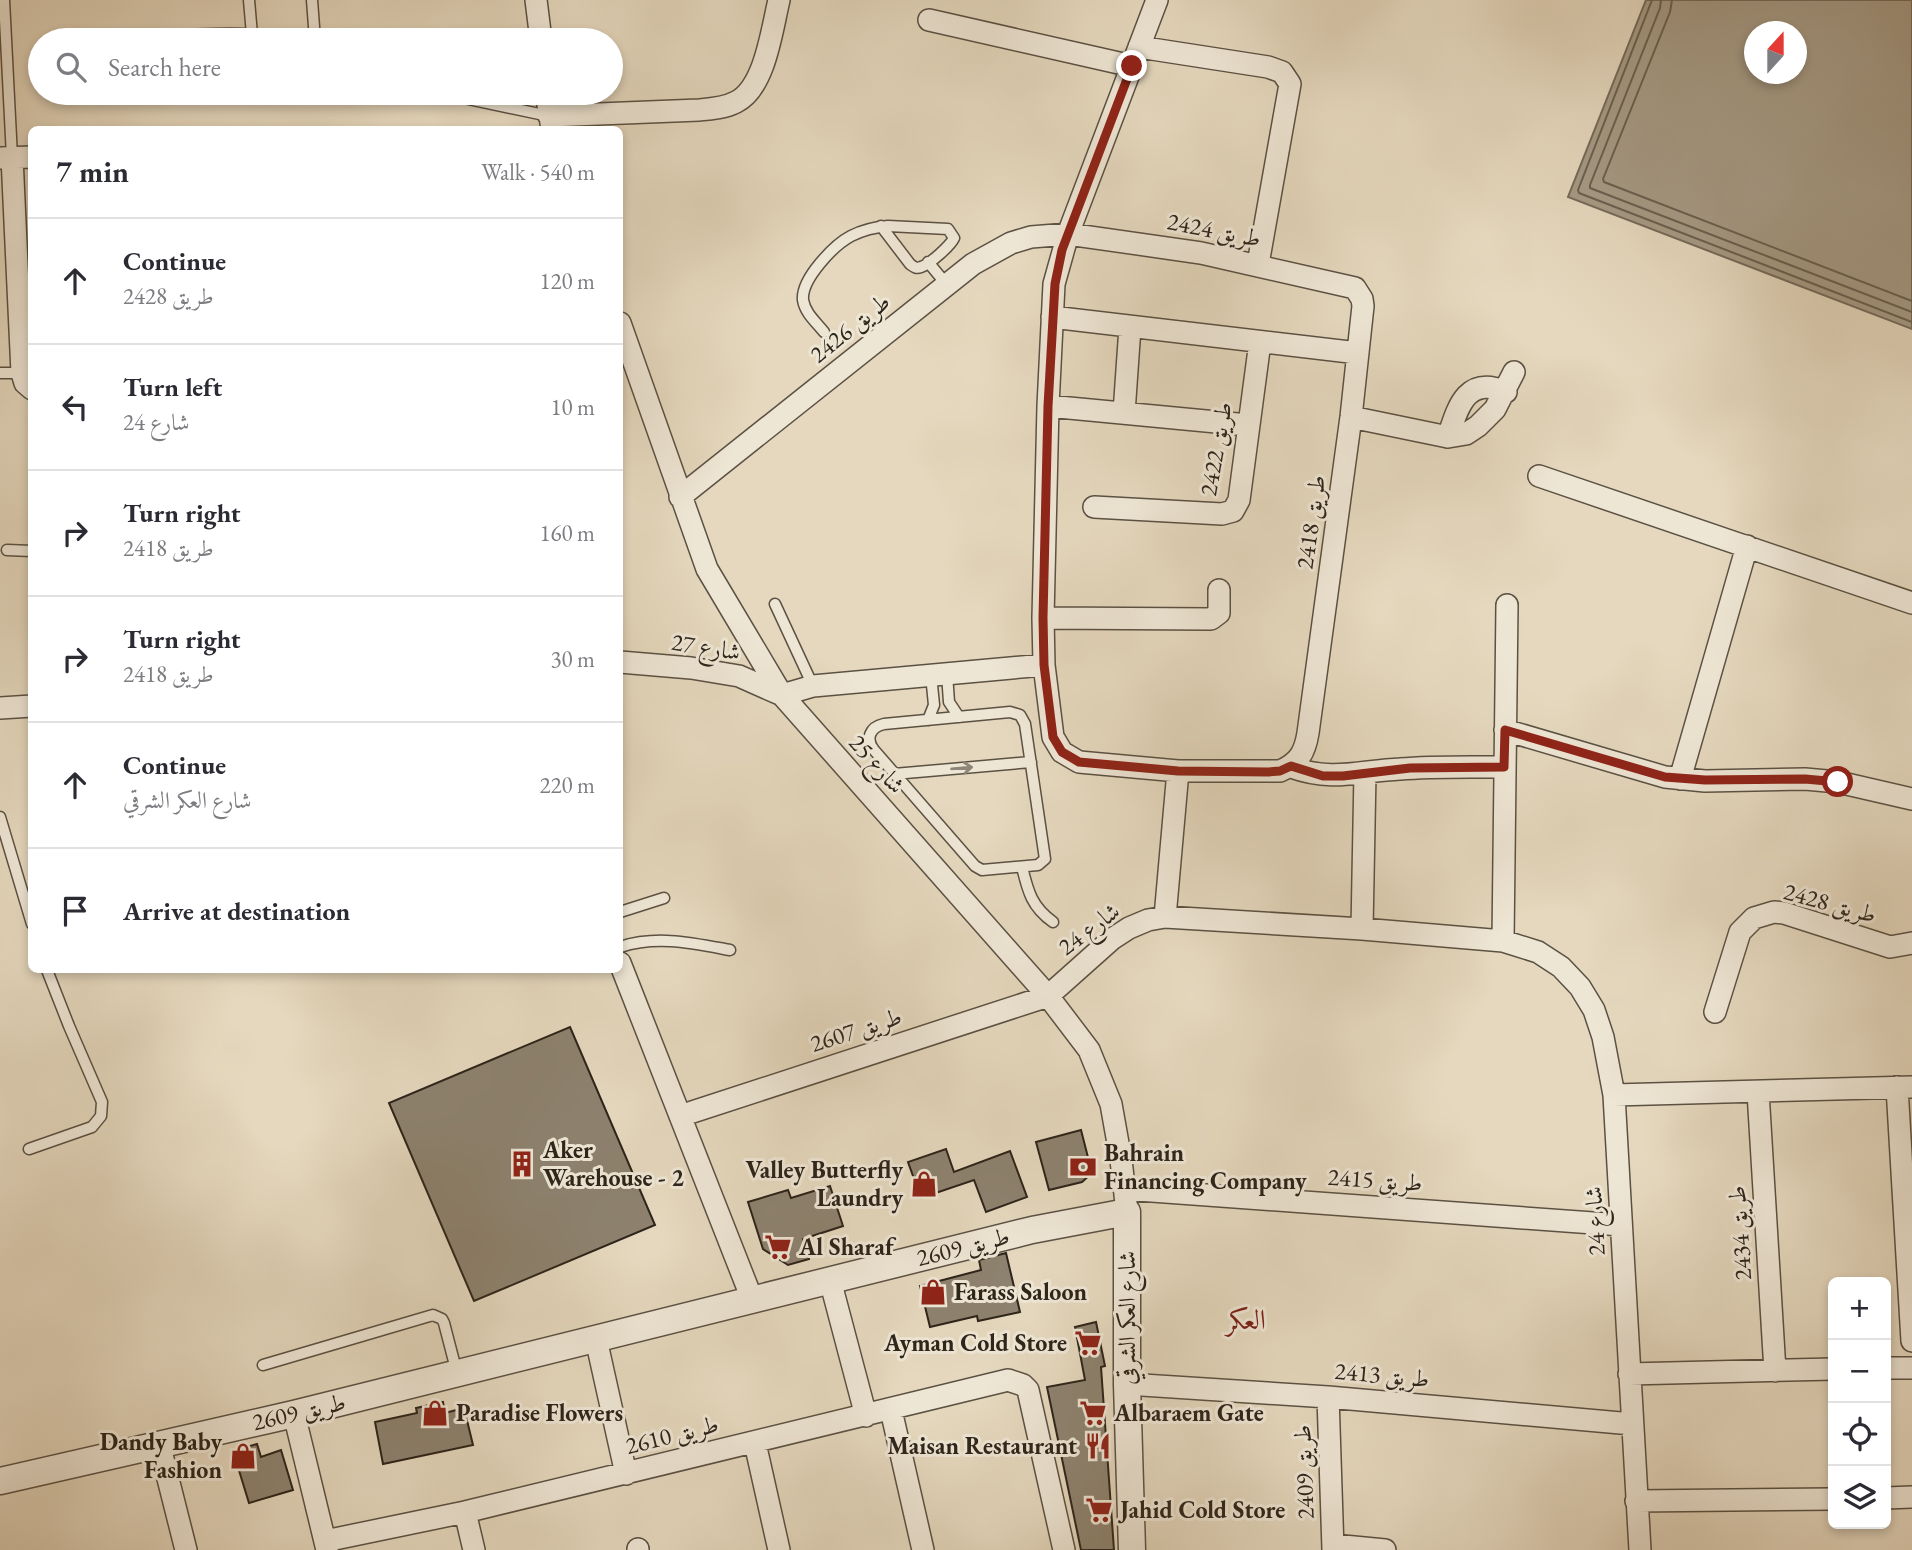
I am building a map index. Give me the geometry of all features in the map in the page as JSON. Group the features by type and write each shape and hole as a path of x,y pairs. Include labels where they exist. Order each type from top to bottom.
{"street":[{"path":"536,0 540,28"},
{"path":"549,105 551,123 715,109 737,102 754,88 765,58 779,0"},
{"path":"1157,0 1058,267 1052,317 1048,406 1043,618 1044,665 1053,737 1062,752 1079,762 1178,771 1268,772 1291,766 1323,776 1343,776 1410,768 1504,767"},
{"path":"929,20 1135,57 1268,67 1282,72 1290,84 1289,98 1258,264"},
{"path":"15,157 27,381"},
{"name":"طريق 2424","path":"1068,234 1160,246 1258,264 1348,286"},
{"name":"طريق 2426","path":"680,497 991,252 1031,237 1068,234"},
{"name":"طريق 2418","path":"1291,766 1300,759 1307,740 1351,418 1363,306 1355,288 1348,286"},
{"path":"1052,317 1358,354"},
{"path":"1124,413 1130,327"},
{"name":"شارع 25","path":"623,340 630,379 707,569 782,695 1048,996 1088,1051 1102,1077 1111,1104 1126,1201"},
{"name":"طريق 2422","path":"1094,507 1222,514 1233,511 1238,500 1259,342"},
{"path":"1351,418 1448,437 1466,434 1495,409 1514,372"},
{"path":"1448,437 1459,404 1471,391 1489,387 1506,392"},
{"path":"1048,406 1248,425"},
{"path":"1539,476 1912,603"},
{"path":"1680,779 1747,546"},
{"path":"1043,618 1211,619 1219,613 1219,590"},
{"path":"1503,941 1507,605"},
{"name":"شارع 27","path":"623,662 691,668 739,676 782,695"},
{"path":"782,695 813,687 1044,665"},
{"path":"0,708 28,706"},
{"path":"1505,730 1645,772 1680,779 1805,779 1838,782 1912,799"},
{"path":"1165,917 1178,771"},
{"path":"1362,929 1366,773"},
{"name":"طريق 2428","path":"1715,1012 1740,932 1746,924 1764,914 1784,913 1890,947 1912,943"},
{"name":"شارع 24","path":"1048,996 1112,939 1138,924 1165,917 1503,941 1538,952 1561,967 1580,987 1594,1010 1614,1095 1640,1550"},
{"path":"623,971 752,1299"},
{"name":"طريق 2607","path":"680,1116 1048,996"},
{"path":"1614,1095 1904,1087 1912,1341"},
{"name":"طريق 2434","path":"1758,1091 1775,1371"},
{"name":"طريق 2415","path":"1126,1201 1621,1225"},
{"name":"طريق 2609","path":"0,1481 457,1374 1032,1230 1126,1201"},
{"name":"شارع العكر الشرقي","path":"1126,1201 1127,1384 1132,1550"},
{"path":"830,1280 866,1416"},
{"path":"596,1339 626,1474"},
{"path":"1891,1368 1912,1367"},
{"path":"1629,1374 1828,1369"},
{"name":"طريق 2610","path":"326,1545 891,1410 1001,1381 1016,1382 1028,1390 1064,1550"},
{"name":"طريق 2413","path":"1127,1384 1328,1397 1632,1423"},
{"name":"طريق 2409","path":"1328,1397 1333,1548 1385,1550"},
{"path":"891,1410 923,1550"},
{"path":"294,1414 326,1545"},
{"path":"159,1443 186,1550"},
{"path":"755,1443 779,1550"},
{"path":"1891,1498 1912,1497"},
{"path":"1636,1502 1828,1499"},
{"path":"465,1512 474,1550"}],"lane":[{"path":"4,0 15,157"},
{"path":"249,0 252,28"},
{"path":"312,0 314,28"},
{"path":"484,105 551,123"},
{"path":"824,332 804,304 803,296 807,279 841,242 860,232 881,226 944,229 951,232 954,238 953,242 929,262 919,267 910,264 881,226"},
{"path":"929,262 947,285"},
{"path":"0,373 27,381"},
{"path":"7,550 28,551"},
{"path":"775,604 813,687"},
{"path":"939,674 949,702 959,717"},
{"path":"928,720 934,705 939,674"},
{"path":"1010,712 1020,715 1025,724 1045,859 1038,865 986,871 979,869 870,746 871,732 884,724 959,717 1010,712"},
{"path":"894,774 1031,762"},
{"path":"0,817 28,909"},
{"path":"1022,867 1030,899 1041,913 1054,922"},
{"path":"623,911 664,898"},
{"path":"623,946 659,940 730,950"},
{"path":"29,1149 92,1126 101,1116 102,1110 99,1095 48,973"},
{"path":"263,1365 433,1315 438,1316 444,1323 457,1374"}],"water":[{"path":"1646,0 1912,0 1912,329 1568,197"}],"building":[{"name":"Aker Warehouse - 2","path":"570,1027 655,1225 474,1301 389,1103"},
{"path":"1081,1130 1092,1173 1082,1182 1049,1190 1036,1142"},
{"path":"946,1149 954,1172 1010,1151 1027,1197 986,1212 974,1180 921,1198 908,1162"},
{"path":"830,1186 843,1226 803,1239 809,1259 788,1265 763,1249 748,1202 788,1190 791,1198"},
{"path":"1006,1253 1020,1312 978,1321 977,1316 930,1327 920,1286 981,1270 979,1260"},
{"path":"1096,1322 1105,1366 1101,1367 1114,1550 1081,1550 1047,1387 1085,1380 1075,1327"},
{"path":"443,1402 445,1413 464,1408 473,1445 383,1464 375,1422 417,1413 416,1408"},
{"path":"257,1444 261,1457 281,1450 293,1490 249,1503 233,1451"}],"place":[{"name":"Aker Warehouse - 2","path":"522,1164"},
{"name":"Bahrain Financing Company","path":"1083,1167"},
{"name":"Valley Butterfly Laundry","path":"924,1184"},
{"name":"Al Sharaf","path":"778,1247"},
{"name":"Farass Saloon","path":"933,1292"},
{"name":"Ayman Cold Store","path":"1088,1343"},
{"name":"Paradise Flowers","path":"435,1413"},
{"name":"Albaraem Gate","path":"1093,1413"},
{"name":"Maisan Restaurant","path":"1098,1446"},
{"name":"Dandy Baby Fashion","path":"243,1456"},
{"name":"Jahid Cold Store","path":"1099,1510"}],"district":[{"name":"العكر","path":"1246,1319"}],"route":[{"path":"1132,66 1062,250 1055,284 1048,406 1043,618 1044,665 1053,737 1062,752 1079,762 1178,771 1268,772 1291,766 1323,776 1343,776 1410,768 1504,767 1505,730 1665,777 1838,782"}]}
